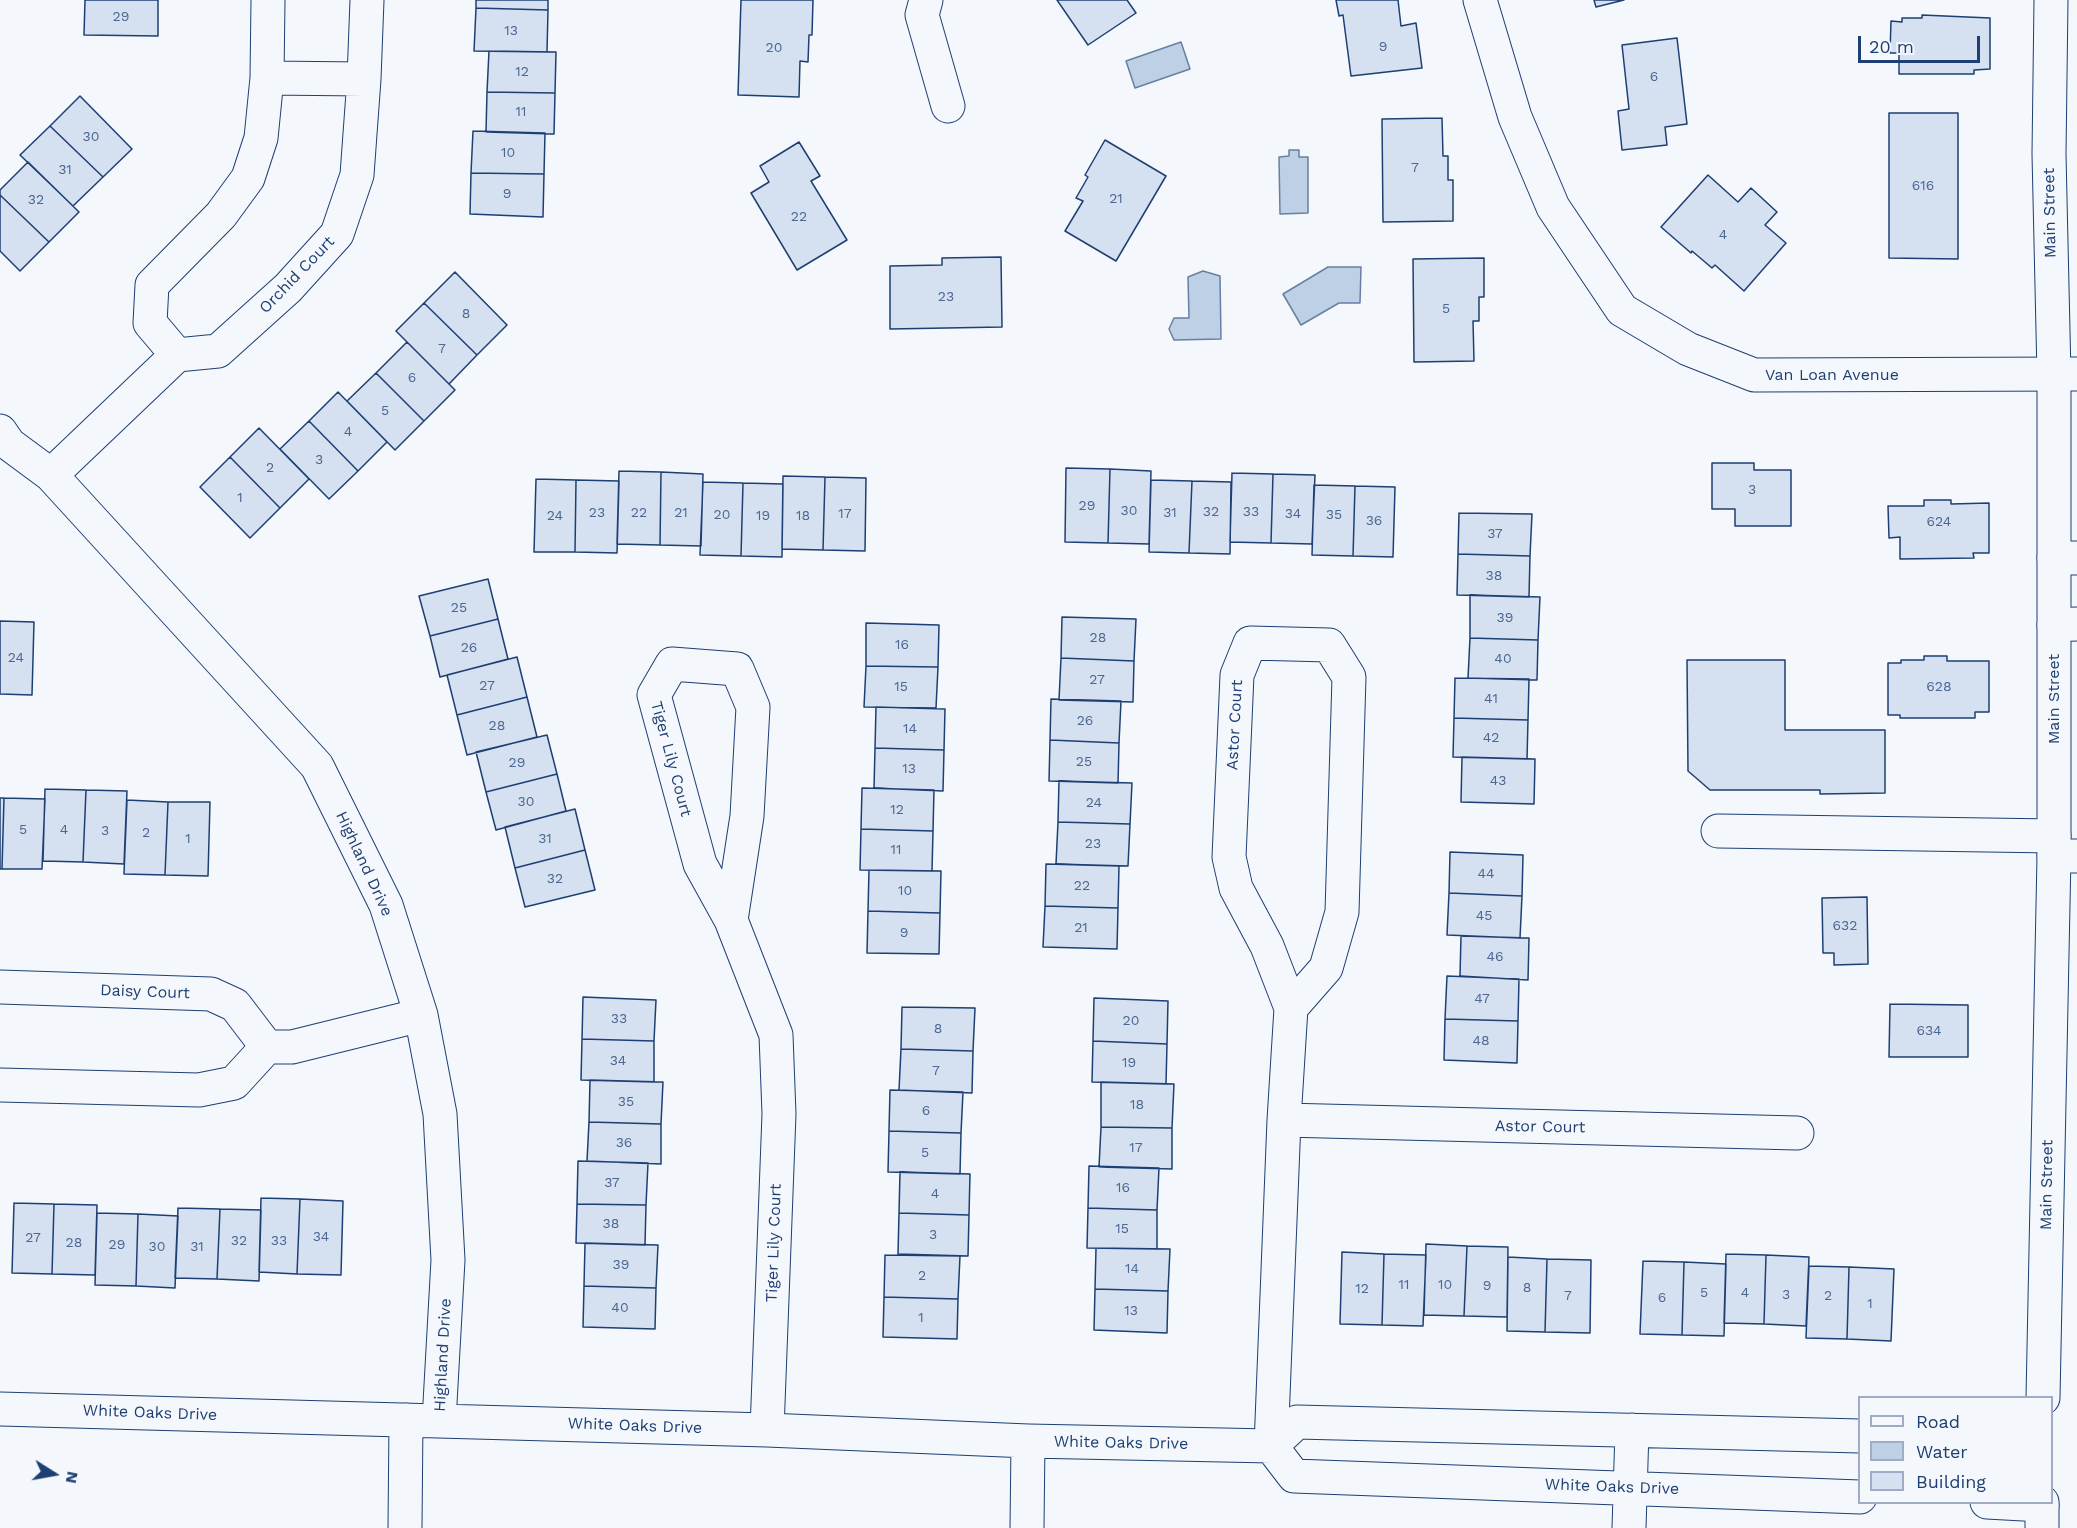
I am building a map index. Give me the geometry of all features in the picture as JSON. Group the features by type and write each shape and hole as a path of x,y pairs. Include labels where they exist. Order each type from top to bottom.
{"street":[{"path":"51,475 177,356 150,323 152,285 221,215 248,178 261,138 267,78 268,0"},
{"name":"Orchid Court","path":"177,356 218,351 288,288 337,234 357,175 367,0"},
{"path":"926,0 922,15 948,106"},
{"name":"Van Loan Avenue","path":"1480,0 1515,117 1553,207 1622,310 1688,349 1754,375 2066,374"},
{"name":"Main Street","path":"2043,1396 2066,624 2066,374 2049,154 2051,0"},
{"path":"267,78 364,79"},
{"name":"Highland Drive","path":"3,442 51,475 317,766 386,905 421,1015 440,1114 448,1260 439,1421"},
{"name":"Astor Court","path":"1270,1446 1291,1008 1267,946 1236,888 1229,857 1237,675 1250,644 1329,645 1349,676 1342,912 1326,968 1291,1008"},
{"name":"Tiger Lily Court","path":"731,920 747,816 753,708 738,669 672,664 654,695 700,864 731,920 777,1035 779,1113 767,1430"},
{"path":"1718,831 2061,849"},
{"name":"Daisy Court","path":"0,987 211,993 235,1005 267,1047"},
{"path":"0,1085 199,1090 234,1083 267,1047 292,1047 421,1015"},
{"name":"Astor Court","path":"1284,1120 1797,1133"},
{"name":"White Oaks Drive","path":"0,1409 767,1430 1028,1441 1270,1446 1294,1476 1858,1497"},
{"path":"405,1528 406,1420"},
{"path":"1270,1446 1297,1422 1858,1436"},
{"path":"1629,1528 1632,1430"},
{"path":"1028,1441 1028,1528"},
{"path":"1993,1504 2042,1512"}],"water":[{"path":"1181,42 1190,69 1135,88 1126,61"},
{"path":"1289,150 1299,150 1299,157 1308,157 1308,213 1280,214 1279,157 1289,156"},
{"path":"1328,267 1361,267 1360,303 1339,303 1301,325 1283,294"},
{"path":"1203,271 1220,276 1221,339 1174,340 1169,329 1174,318 1189,318 1188,277"}],"building":[{"path":"85,0 158,0 158,36 84,35"},
{"path":"476,0 548,0 548,10 476,8"},
{"path":"741,0 813,0 812,35 809,35 808,62 800,61 799,97 738,95"},
{"path":"1057,0 1127,0 1136,13 1088,45"},
{"path":"1336,0 1398,0 1401,26 1416,23 1422,68 1351,76 1343,15 1339,16"},
{"path":"1594,0 1624,0 1596,7"},
{"path":"476,8 548,10 547,52 474,51"},
{"path":"1922,15 1990,18 1990,69 1974,70 1974,74 1899,74 1899,53 1890,53 1891,21 1902,22 1902,18 1922,18"},
{"path":"1677,38 1687,124 1665,127 1667,145 1622,150 1618,111 1629,109 1622,45"},
{"path":"489,51 556,52 555,93 487,92"},
{"path":"487,92 555,93 554,134 486,132"},
{"path":"80,96 132,149 103,177 50,126"},
{"path":"1889,113 1958,113 1958,259 1889,258"},
{"path":"1442,118 1443,156 1448,156 1448,180 1453,180 1453,221 1383,222 1382,119"},
{"path":"50,126 103,177 73,206 20,155"},
{"path":"473,131 545,133 544,174 471,173"},
{"path":"1105,140 1166,176 1116,261 1065,231 1083,201 1076,198 1088,177 1085,175"},
{"path":"799,142 820,176 811,181 847,240 797,270 751,193 769,182 760,166"},
{"path":"28,162 79,212 49,242 0,195 0,190"},
{"path":"471,173 544,174 543,217 470,214"},
{"path":"1708,175 1738,202 1751,188 1777,212 1765,225 1786,243 1744,291 1715,265 1712,268 1661,227"},
{"path":"0,195 49,242 20,271 0,251"},
{"path":"1001,257 1002,327 890,329 890,266 942,265 942,258"},
{"path":"1484,258 1484,297 1479,297 1479,321 1473,321 1474,361 1414,362 1413,259"},
{"path":"455,272 507,325 477,355 424,303"},
{"path":"424,303 477,355 449,384 396,331"},
{"path":"407,342 455,390 424,421 376,373"},
{"path":"376,373 424,421 395,450 347,401"},
{"path":"338,392 387,442 358,471 309,421"},
{"path":"309,421 358,471 329,499 280,449"},
{"path":"259,428 309,479 280,508 230,457"},
{"path":"230,457 280,508 250,538 200,487"},
{"path":"1712,463 1754,463 1754,470 1791,470 1791,526 1735,526 1735,509 1712,509"},
{"path":"1066,468 1110,469 1108,543 1065,542"},
{"path":"1110,469 1151,471 1149,544 1108,543"},
{"path":"619,471 661,472 660,545 617,544"},
{"path":"661,472 703,474 701,546 660,545"},
{"path":"1232,473 1273,474 1271,543 1230,542"},
{"path":"1273,474 1315,475 1312,544 1271,543"},
{"path":"783,476 825,477 823,550 782,549"},
{"path":"825,477 866,478 865,551 823,550"},
{"path":"536,479 576,480 575,552 534,552"},
{"path":"576,480 619,481 617,553 575,552"},
{"path":"1151,480 1192,481 1189,553 1149,552"},
{"path":"1192,481 1231,482 1230,554 1189,553"},
{"path":"703,482 743,483 741,556 700,555"},
{"path":"743,483 783,484 782,557 741,556"},
{"path":"1314,485 1355,486 1353,556 1312,555"},
{"path":"1355,486 1395,487 1393,557 1353,556"},
{"path":"1924,500 1951,500 1951,504 1989,503 1989,553 1973,553 1974,558 1900,559 1900,537 1889,538 1888,506 1924,506"},
{"path":"1459,513 1532,514 1530,556 1458,554"},
{"path":"1458,554 1530,556 1529,597 1457,595"},
{"path":"488,579 498,619 430,636 419,596"},
{"path":"1470,595 1540,597 1538,640 1470,638"},
{"path":"1062,617 1136,619 1134,661 1061,658"},
{"path":"498,619 508,659 440,677 430,636"},
{"path":"0,621 34,622 32,695 0,694"},
{"path":"866,623 939,625 938,667 866,666"},
{"path":"1470,638 1538,640 1537,680 1468,678"},
{"path":"1924,656 1947,656 1947,661 1989,661 1989,712 1975,712 1975,718 1900,718 1900,715 1888,715 1888,663 1901,663 1901,660 1924,660"},
{"path":"517,657 527,697 457,715 447,675"},
{"path":"1061,658 1134,661 1133,702 1059,700"},
{"path":"1687,660 1785,660 1785,730 1885,730 1885,793 1820,794 1820,790 1710,790 1688,771"},
{"path":"866,666 938,667 936,708 864,707"},
{"path":"1455,678 1529,679 1528,720 1454,718"},
{"path":"527,697 537,737 467,755 457,715"},
{"path":"1051,699 1121,701 1119,743 1050,740"},
{"path":"876,707 945,709 944,750 875,748"},
{"path":"1454,718 1528,720 1527,759 1453,757"},
{"path":"547,735 557,774 486,792 476,752"},
{"path":"1050,740 1119,743 1118,783 1049,781"},
{"path":"875,748 944,750 943,791 874,788"},
{"path":"1462,757 1535,759 1534,804 1461,802"},
{"path":"557,774 566,811 496,830 486,792"},
{"path":"1059,781 1132,783 1130,824 1058,822"},
{"path":"862,788 934,790 933,831 861,829"},
{"path":"45,789 86,790 83,862 43,861"},
{"path":"86,790 127,791 124,864 83,862"},
{"path":"0,798 4,798 2,869 0,869"},
{"path":"4,798 45,799 42,869 2,869"},
{"path":"127,800 168,802 165,875 124,874"},
{"path":"168,802 210,802 208,876 165,875"},
{"path":"575,809 585,850 515,868 505,827"},
{"path":"1058,822 1130,824 1128,866 1056,864"},
{"path":"861,829 933,831 932,871 860,870"},
{"path":"585,850 595,890 525,907 515,868"},
{"path":"1450,852 1523,855 1522,896 1449,893"},
{"path":"1046,864 1119,866 1118,908 1045,906"},
{"path":"869,870 941,871 940,913 868,911"},
{"path":"1449,893 1522,896 1520,938 1447,935"},
{"path":"1867,897 1868,964 1834,965 1834,953 1823,953 1822,898"},
{"path":"1045,906 1118,908 1117,949 1043,947"},
{"path":"868,911 940,913 939,954 867,953"},
{"path":"1461,936 1529,938 1528,980 1460,976"},
{"path":"1447,976 1519,979 1518,1021 1445,1019"},
{"path":"583,997 656,1000 654,1041 582,1039"},
{"path":"1094,998 1168,1001 1167,1044 1093,1041"},
{"path":"1890,1004 1968,1005 1968,1057 1889,1057"},
{"path":"902,1007 975,1008 973,1051 901,1049"},
{"path":"1445,1019 1518,1021 1517,1063 1444,1060"},
{"path":"582,1039 654,1041 654,1082 581,1080"},
{"path":"1093,1041 1167,1044 1166,1084 1092,1082"},
{"path":"901,1049 973,1051 972,1093 899,1090"},
{"path":"590,1080 663,1082 661,1124 589,1122"},
{"path":"1101,1082 1174,1084 1172,1128 1101,1127"},
{"path":"890,1090 963,1092 961,1133 889,1131"},
{"path":"589,1122 661,1124 661,1164 587,1161"},
{"path":"1101,1127 1172,1128 1172,1169 1099,1167"},
{"path":"889,1131 961,1133 960,1174 888,1172"},
{"path":"578,1161 648,1163 646,1205 577,1204"},
{"path":"1089,1166 1159,1168 1157,1210 1088,1208"},
{"path":"900,1172 970,1174 969,1215 899,1213"},
{"path":"261,1198 300,1199 297,1274 259,1272"},
{"path":"300,1199 343,1201 341,1275 297,1274"},
{"path":"14,1203 54,1204 52,1274 12,1273"},
{"path":"54,1204 97,1205 95,1275 52,1274"},
{"path":"577,1204 646,1205 645,1245 576,1243"},
{"path":"178,1208 220,1209 217,1279 175,1278"},
{"path":"1088,1208 1157,1210 1157,1249 1087,1248"},
{"path":"220,1209 261,1210 259,1281 217,1279"},
{"path":"97,1213 138,1214 136,1286 95,1285"},
{"path":"899,1213 969,1215 968,1256 898,1254"},
{"path":"138,1214 178,1216 175,1288 136,1286"},
{"path":"585,1243 658,1245 656,1288 584,1286"},
{"path":"1426,1244 1467,1246 1464,1316 1424,1315"},
{"path":"1467,1246 1508,1247 1507,1317 1464,1316"},
{"path":"1096,1248 1170,1249 1168,1291 1095,1289"},
{"path":"1342,1252 1384,1254 1382,1325 1340,1324"},
{"path":"1384,1254 1426,1255 1423,1326 1382,1325"},
{"path":"1726,1254 1766,1255 1764,1324 1724,1323"},
{"path":"885,1255 960,1256 958,1299 884,1297"},
{"path":"1766,1255 1809,1257 1806,1326 1764,1324"},
{"path":"1508,1257 1547,1259 1545,1332 1507,1331"},
{"path":"1547,1259 1591,1260 1590,1333 1545,1332"},
{"path":"1643,1261 1684,1262 1682,1335 1640,1334"},
{"path":"1684,1262 1726,1264 1724,1336 1682,1335"},
{"path":"1809,1266 1849,1267 1847,1339 1806,1338"},
{"path":"1849,1267 1894,1269 1891,1341 1847,1339"},
{"path":"584,1286 656,1288 655,1329 583,1327"},
{"path":"1095,1289 1168,1291 1167,1333 1094,1330"},
{"path":"884,1297 958,1299 957,1339 883,1337"}]}
